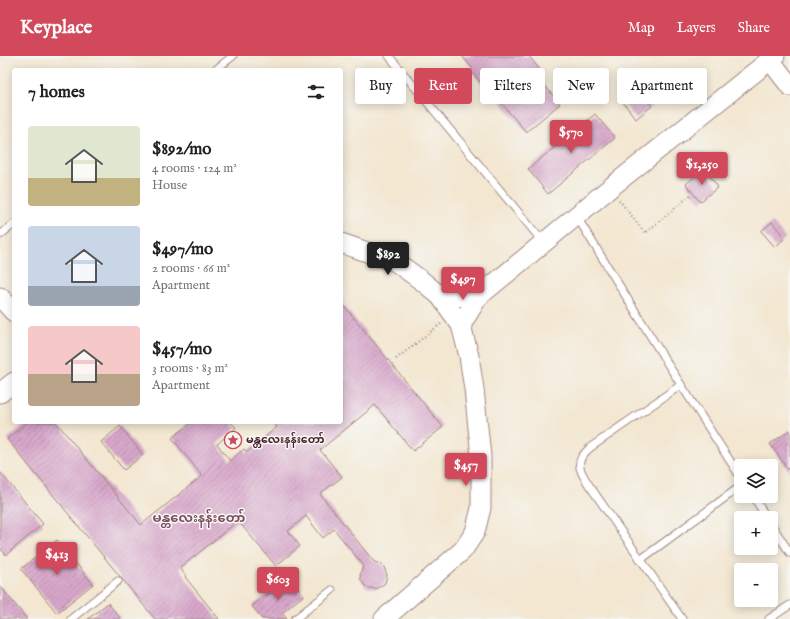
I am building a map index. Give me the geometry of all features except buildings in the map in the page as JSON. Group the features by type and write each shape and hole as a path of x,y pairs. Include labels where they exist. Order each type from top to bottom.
{"street":[{"path":"457,319 478,297 543,243 772,58 790,86"},
{"path":"343,244 396,262 422,280 440,296 457,319 469,356 473,382 481,457 481,508 475,532 463,550 384,619"},
{"path":"440,296 478,297"},
{"path":"0,297 12,310"},
{"path":"0,393 12,384"}],"lane":[{"path":"218,68 233,56"},
{"path":"389,56 543,243"},
{"path":"576,216 734,467"},
{"path":"0,235 12,226"},
{"path":"681,385 591,447 581,458 579,463 580,470 589,485 682,619"},
{"path":"640,560 734,491"},
{"path":"778,535 790,553"},
{"path":"71,619 118,581"},
{"path":"296,619 332,590"},
{"path":"770,619 790,605"}],"path":[{"path":"610,188 645,233 692,193"},
{"path":"396,359 457,319"}],"place":[{"name":"မန္တလေးနန်းတော်","path":"233,440"}],"district":[{"name":"မန္တလေးနန်းတော်","path":"199,518"}]}
